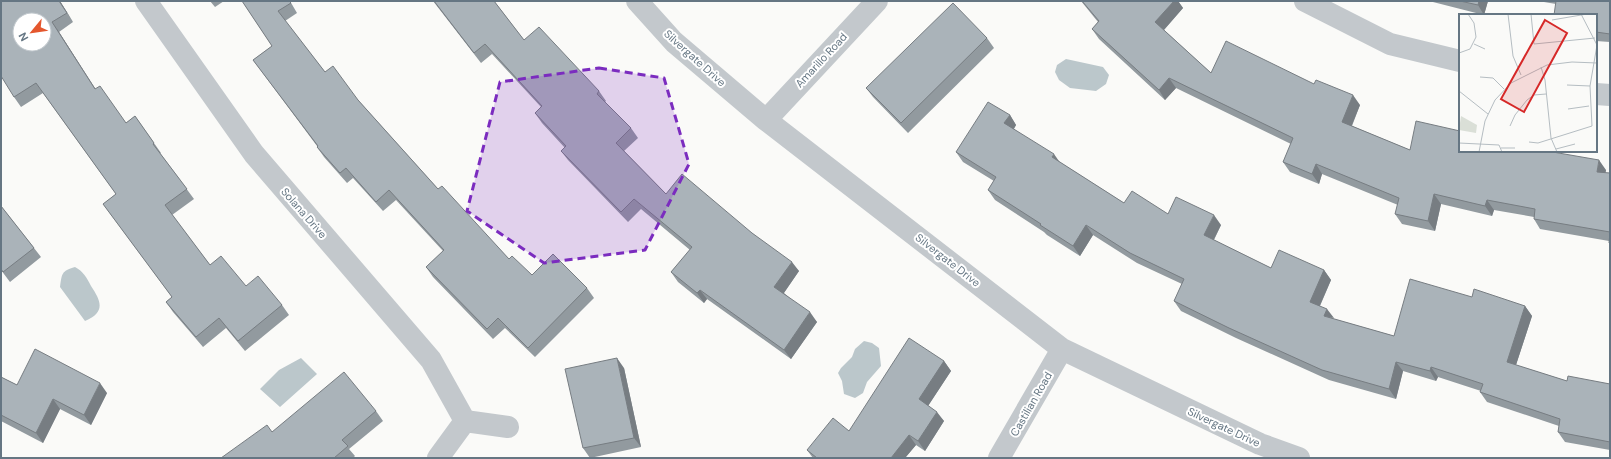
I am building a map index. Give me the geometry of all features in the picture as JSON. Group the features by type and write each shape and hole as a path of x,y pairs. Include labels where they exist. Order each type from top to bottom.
{"street":[{"name":"Solana Drive","path":"146,1 254,154 431,360 465,421"},
{"name":"Silvergate Drive","path":"637,1 674,42 766,120 1062,349 1260,444 1299,458"},
{"name":"Amarillo Road","path":"766,120 877,1"},
{"path":"1305,1 1390,44 1459,61"},
{"path":"1597,94 1610,95"},
{"name":"Castilian Road","path":"999,458 1062,349"},
{"path":"438,458 465,421 508,427"}],"highlighted area":[{"path":"599,68 664,78 689,164 645,250 544,263 467,211 500,82"}],"shaded area":[{"path":"1066,59 1103,67 1109,75 1106,84 1096,91 1070,88 1059,80 1055,72 1057,65"},
{"path":"75,267 86,278 99,301 100,306 99,310 92,318 85,321 60,287 63,274 67,270"},
{"path":"864,341 872,343 879,348 881,366 867,382 863,393 855,398 844,394 842,381 838,373 852,357 855,349"},
{"path":"301,358 317,374 280,407 260,389 279,370"}],"building":[{"path":"1,1 59,1 67,13 52,22 95,89 100,86 126,123 135,116 154,143 153,144 187,189 165,205 210,265 221,256 246,286 258,276 282,305 238,341 219,318 196,337 166,302 172,297 103,204 116,194 36,83 14,97 1,76"},
{"path":"242,1 289,1 291,3 278,11 325,72 333,66 358,100 438,189 442,186 509,259 512,256 532,275 553,254 587,288 528,348 498,318 487,329 426,267 444,250 389,190 376,202 346,168 340,173 317,147 318,146 253,60 272,46"},
{"path":"434,1 494,1 524,40 539,27 599,91 597,94 631,128 616,143 666,194 682,174 752,233 792,262 774,287 810,312 784,350 700,290 697,293 671,272 692,247 634,199 621,212 561,151 566,146 535,113 542,106 485,44 474,53"},
{"path":"1082,1 1174,1 1155,22 1211,73 1226,41 1314,84 1316,80 1353,95 1342,122 1410,150 1416,121 1459,131 1459,152 1553,152 1599,160 1597,172 1610,173 1610,232 1534,219 1535,209 1487,200 1485,206 1434,194 1428,221 1395,214 1399,198 1316,164 1312,174 1283,162 1293,138 1169,78 1159,90 1092,29 1099,21"},
{"path":"1460,1 1479,1 1478,5"},
{"path":"1556,1 1610,1 1610,34 1597,32 1597,14 1554,14"},
{"path":"953,3 987,38 901,123 866,88"},
{"path":"988,102 1010,115 1004,123 1054,154 1052,157 1124,203 1132,191 1168,214 1176,197 1214,215 1204,235 1271,268 1279,250 1324,270 1310,302 1327,309 1324,316 1394,336 1410,279 1472,297 1474,289 1525,306 1507,362 1567,381 1568,376 1610,384 1610,442 1558,432 1560,419 1480,392 1483,384 1431,367 1430,371 1396,362 1389,389 1322,370 1229,328 1174,301 1184,279 1130,253 1086,225 1073,246 988,190 996,177 956,152"},
{"path":"1,206 34,248 3,272 1,269"},
{"path":"909,338 944,361 919,399 937,412 918,441 909,435 891,458 817,458 807,450 833,418 849,431"},
{"path":"35,349 100,383 84,415 53,399 36,433 1,415 1,377 17,385"},
{"path":"617,358 634,438 583,448 565,369"},
{"path":"344,372 376,411 342,440 348,446 334,458 221,458 267,425 272,432"}]}
